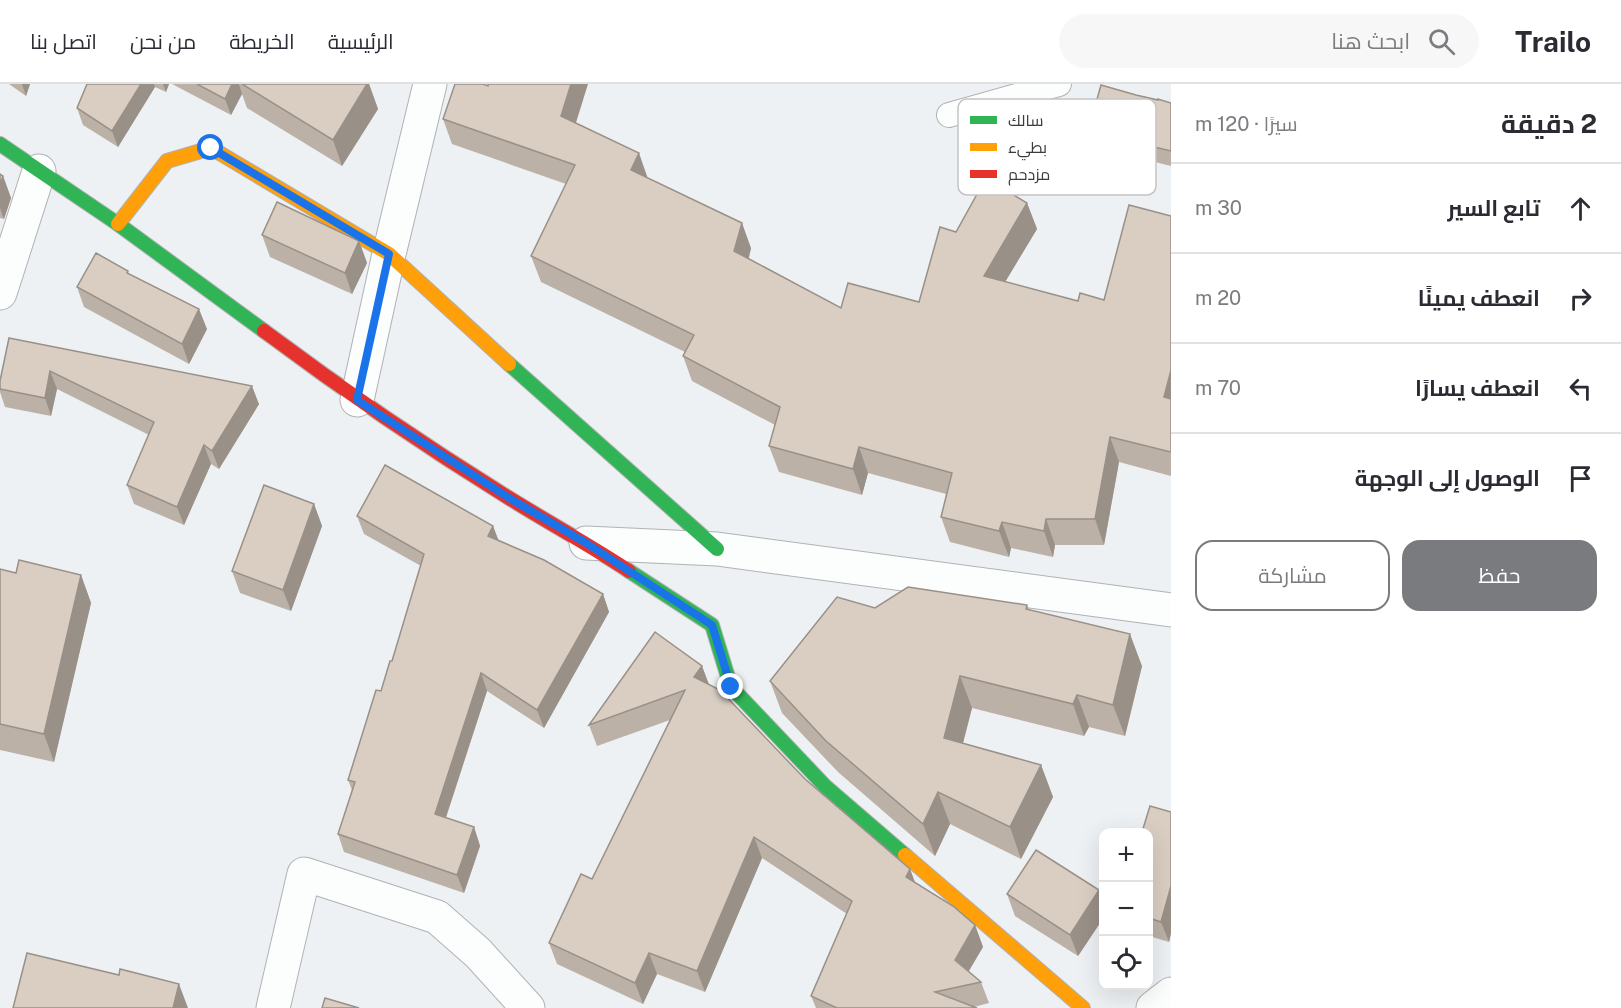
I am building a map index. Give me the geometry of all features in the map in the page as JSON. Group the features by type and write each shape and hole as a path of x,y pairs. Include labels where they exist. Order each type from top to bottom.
{"street":[{"path":"357,400 430,84"},
{"path":"0,144 118,224 357,400 509,498 586,543 712,625 731,687 825,786 1083,1008"},
{"path":"118,224 167,161 211,148 389,254 589,437 717,549"},
{"path":"0,293 39,171"},
{"path":"586,543 717,549 1171,610"},
{"path":"273,1008 304,874 437,917 478,953 528,1008"},
{"path":"1153,1008 1171,994"}],"lane":[{"path":"1006,99 1059,84"},
{"path":"950,115 958,113"}],"building":[{"path":"87,84 141,84 112,131 77,108"},
{"path":"197,84 232,84 225,99"},
{"path":"242,84 367,84 333,140"},
{"path":"455,84 488,86 488,84 571,84 561,116 639,153 631,170 742,223 734,251 841,308 848,283 919,302 940,227 956,232 977,195 1014,195 1027,203 984,276 1078,301 1080,293 1104,300 1129,205 1171,216 1171,370 1164,397 1171,399 1171,452 1110,437 1095,519 1046,519 1044,531 1002,522 999,531 941,517 952,473 859,447 853,469 769,446 780,407 683,356 694,335 531,256 575,165 443,119"},
{"path":"1101,85 1154,99 1097,99"},
{"path":"1158,99 1171,103 1171,151 1156,147 1156,100"},
{"path":"277,202 359,241 345,273 262,235"},
{"path":"96,253 128,271 127,273 199,309 182,344 77,287"},
{"path":"9,338 252,386 212,451 204,445 177,507 127,485 154,422 50,371 45,398 0,389"},
{"path":"385,465 493,526 488,536 544,560 603,594 537,710 481,673 435,814 474,827 457,875 338,834 355,782 348,780 376,690 381,691 390,661 392,661 424,554 357,516"},
{"path":"264,485 314,504 283,590 232,571"},
{"path":"19,560 81,575 44,734 0,724 0,569 16,573"},
{"path":"908,587 1027,605 1026,609 1130,634 1113,705 1077,695 1073,704 960,676 944,738 1041,765 1010,827 938,792 923,824 826,741 770,681 837,597 875,608"},
{"path":"655,632 702,666 694,677 720,690 805,779 910,869 906,877 953,906 975,925 955,960 981,982 935,992 977,1008 837,1008 811,996 852,901 754,837 697,971 649,953 635,983 549,943 581,874 592,879 685,690 589,725"},
{"path":"1150,806 1171,812 1171,886 1161,922 1153,919 1153,828 1143,828"},
{"path":"1036,850 1099,890 1070,935 1007,894"},
{"path":"27,953 119,975 120,969 179,984 173,1008 13,1008"},
{"path":"325,998 359,1008 322,1008"}],"traffic: fast":[{"path":"0,144 118,224 264,331"},
{"path":"509,364 717,549"},
{"path":"629,571 712,625 731,687 825,786 905,855"}],"traffic: slow":[{"path":"118,224 167,161 211,148 389,254 509,364"},
{"path":"905,855 1083,1008"}],"traffic: jam":[{"path":"264,331 354,396 446,458 629,571"}],"route":[{"path":"211,148 389,254 357,400 509,498 586,543 712,625 731,687"}]}
